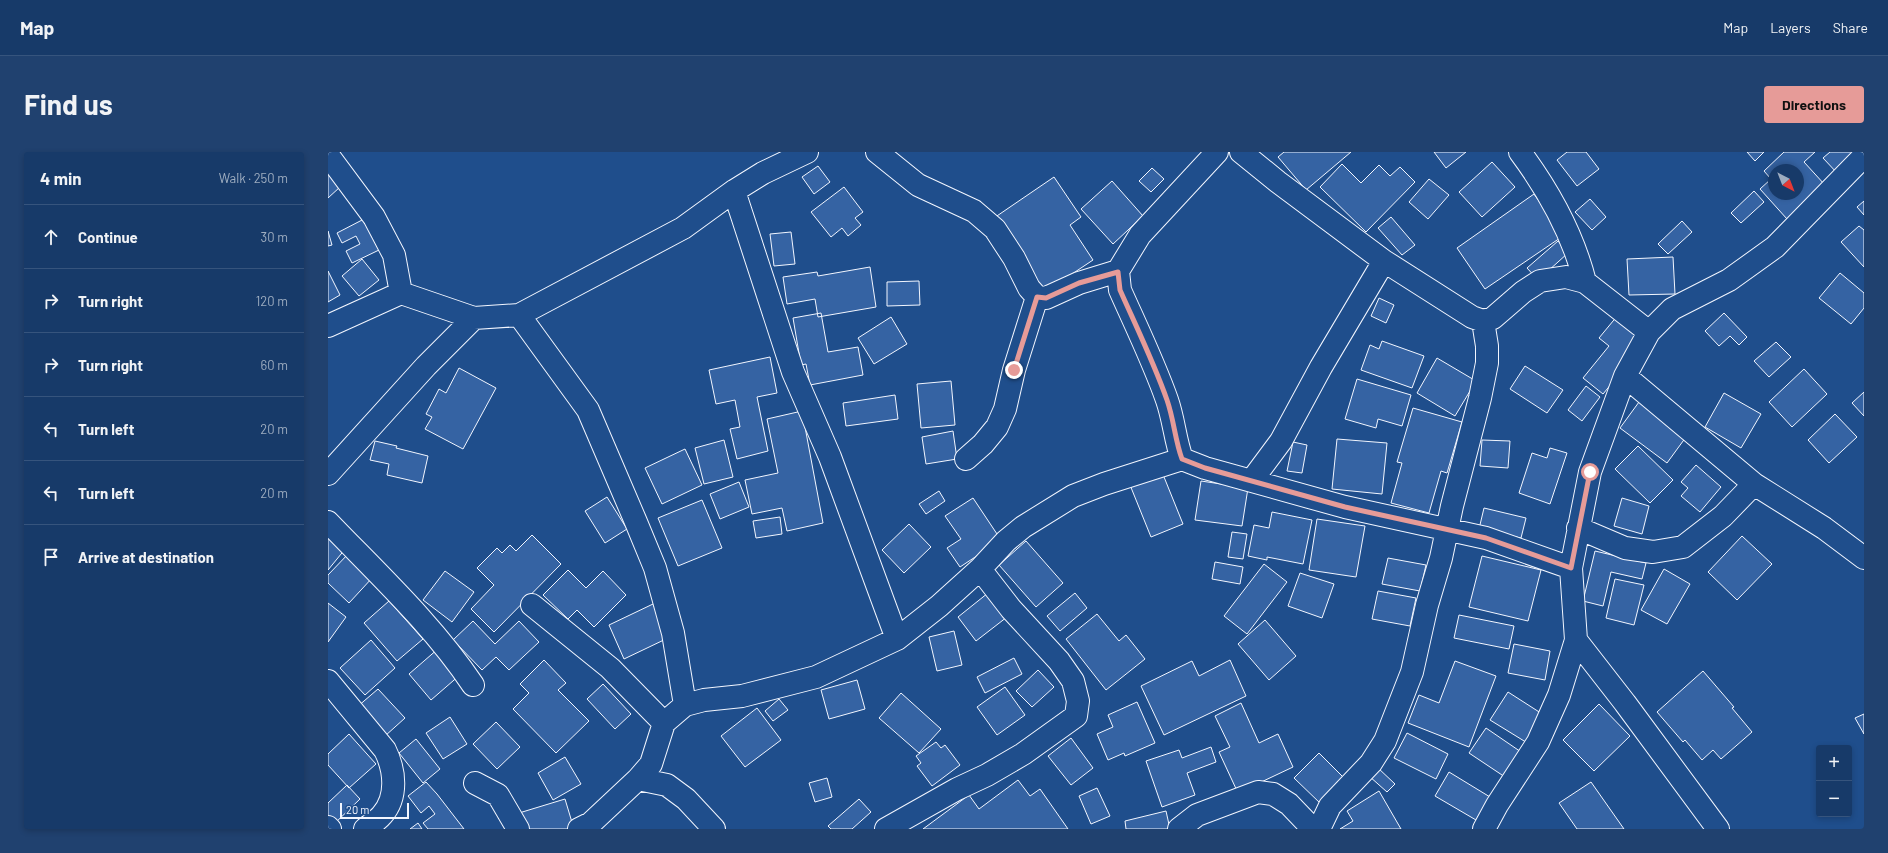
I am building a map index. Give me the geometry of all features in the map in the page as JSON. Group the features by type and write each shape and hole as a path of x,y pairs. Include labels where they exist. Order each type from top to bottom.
{"street":[{"path":"328,326 401,293 474,318 519,315 683,228 734,191 763,173 807,152"},
{"path":"877,152 918,185 974,211 995,229 1014,258 1029,288 1037,297 1046,298 1079,283 1118,272"},
{"path":"1182,459 1177,444 1176,431 1167,399 1120,290 1118,272 1140,235 1217,152"},
{"path":"1241,152 1278,182 1384,261 1472,317 1483,321 1493,318 1523,292 1540,281 1566,277 1585,282 1649,332"},
{"path":"1520,152 1534,172 1571,237 1585,282"},
{"path":"328,155 377,223 394,255 401,293"},
{"path":"1484,829 1497,805 1538,742 1559,695 1576,640 1571,568 1590,472 1625,376 1649,332 1672,309 1729,280 1775,247 1864,156"},
{"path":"734,191 792,372 830,457 897,639"},
{"path":"1252,480 1280,441 1321,367 1384,261"},
{"path":"966,459 983,444 997,427 1005,409 1014,370 1037,297"},
{"path":"519,315 588,410 636,522 655,568 673,634 685,705"},
{"path":"328,474 426,366 474,318"},
{"path":"1319,829 1330,806 1371,763 1388,735 1412,672 1427,605 1441,558 1452,506 1480,398 1487,363 1487,346 1483,321"},
{"path":"1625,376 1754,484 1824,528 1864,558"},
{"path":"579,829 591,823 638,779 651,764 664,723 685,705 704,700 742,696 816,677 897,639 939,606 980,570 1006,541 1023,527 1073,496 1104,484 1182,459 1205,468 1345,507 1486,538 1571,568"},
{"path":"1578,528 1625,548 1653,552 1684,547 1723,516 1754,484"},
{"path":"328,522 421,619 456,661 473,685"},
{"path":"886,829 1023,754 1076,716 1078,701 1073,681 1058,661 1011,609 980,570"},
{"path":"532,606 610,668 664,723"},
{"path":"1576,640 1625,703 1718,829"},
{"path":"328,681 385,750 391,761 393,774 392,798 382,815 365,829"},
{"path":"638,779 667,785 686,799 714,829"},
{"path":"475,783 498,795 518,829"},
{"path":"1179,829 1197,814 1258,792 1273,794 1289,804 1313,829"}],"building":[{"path":"1284,152 1351,152 1306,190 1278,157"},
{"path":"1434,152 1466,152 1446,168"},
{"path":"1567,152 1586,152 1599,169 1577,186 1557,160"},
{"path":"1747,152 1764,152 1755,161"},
{"path":"1784,152 1815,152 1804,162 1825,185 1787,219 1770,200 1804,200 1804,164 1771,164"},
{"path":"1830,152 1863,152 1838,174 1823,158"},
{"path":"1492,162 1515,187 1482,217 1459,192"},
{"path":"1342,164 1361,183 1379,165 1390,176 1400,167 1415,182 1366,232 1320,187"},
{"path":"818,166 830,182 814,194 802,177"},
{"path":"1768,167 1768,176 1764,171"},
{"path":"1152,168 1164,179 1151,192 1139,181"},
{"path":"328,173 340,187 328,198"},
{"path":"1054,177 1081,217 1070,225 1093,260 1042,294 991,220"},
{"path":"1429,179 1449,195 1428,219 1409,202"},
{"path":"1112,181 1143,216 1113,244 1081,209"},
{"path":"1768,182 1768,198 1760,189"},
{"path":"844,187 863,212 855,218 861,225 848,236 842,228 831,237 811,212"},
{"path":"1754,191 1764,202 1741,223 1731,213"},
{"path":"1534,194 1563,236 1485,289 1457,248"},
{"path":"1590,199 1606,217 1592,230 1575,212"},
{"path":"1864,201 1864,215 1857,207"},
{"path":"1391,217 1415,245 1402,255 1378,228"},
{"path":"364,219 379,250 352,263 346,251 360,244 356,236 342,243 337,233"},
{"path":"1682,221 1692,232 1668,254 1658,244"},
{"path":"1859,226 1864,230 1864,267 1841,242"},
{"path":"328,231 332,245 328,246"},
{"path":"791,232 795,264 774,266 770,234"},
{"path":"1558,241 1568,253 1538,280 1527,268"},
{"path":"1673,257 1675,294 1629,295 1627,259"},
{"path":"362,259 379,280 359,296 342,276"},
{"path":"870,267 876,307 818,317 815,299 787,304 783,277 817,272 818,276"},
{"path":"328,271 340,295 328,302"},
{"path":"1840,273 1864,293 1864,308 1851,324 1819,298"},
{"path":"919,281 920,305 887,306 887,282"},
{"path":"1379,298 1394,305 1386,323 1371,316"},
{"path":"821,313 828,352 858,347 863,375 810,385 806,364 801,365 793,318"},
{"path":"1724,313 1747,337 1739,345 1730,336 1719,346 1705,331"},
{"path":"1618,315 1643,335 1631,360 1603,394 1583,378 1609,346 1599,338"},
{"path":"891,317 907,344 874,364 858,338"},
{"path":"1382,341 1424,356 1412,388 1361,370 1370,345 1379,349"},
{"path":"1776,342 1791,357 1769,377 1754,361"},
{"path":"770,357 777,393 757,397 768,451 737,459 730,429 740,427 735,400 716,404 709,370"},
{"path":"1437,358 1476,381 1455,416 1417,393"},
{"path":"1525,366 1563,390 1547,413 1510,389"},
{"path":"459,368 496,388 463,449 425,429 432,417 426,414 439,389 446,393"},
{"path":"1804,369 1827,394 1792,427 1769,402"},
{"path":"1357,379 1411,395 1402,426 1378,419 1376,428 1345,419"},
{"path":"951,381 955,425 921,428 917,384"},
{"path":"1586,386 1600,397 1582,421 1568,410"},
{"path":"1864,392 1864,416 1852,403"},
{"path":"1724,393 1761,414 1741,448 1705,427"},
{"path":"895,395 898,419 846,426 843,403"},
{"path":"1639,402 1686,437 1667,463 1620,428"},
{"path":"1413,408 1462,422 1447,473 1441,471 1429,513 1391,503 1402,463 1397,462"},
{"path":"802,411 823,523 787,531 782,508 752,514 745,480 778,473 767,419"},
{"path":"1835,414 1857,437 1829,463 1808,440"},
{"path":"953,431 957,459 926,464 922,437"},
{"path":"1337,439 1387,443 1382,494 1332,489"},
{"path":"724,440 733,477 704,484 695,448"},
{"path":"1482,440 1510,441 1508,468 1480,466"},
{"path":"375,441 428,456 422,483 387,475 389,464 370,460"},
{"path":"1293,442 1307,445 1302,473 1287,471"},
{"path":"1638,446 1673,480 1650,503 1615,469"},
{"path":"1550,448 1567,453 1550,504 1519,493 1532,453 1547,458"},
{"path":"685,449 702,485 662,504 645,468"},
{"path":"1696,465 1721,487 1700,512 1681,496 1688,488 1681,482"},
{"path":"1162,472 1183,524 1151,537 1130,485"},
{"path":"1201,481 1248,488 1242,526 1195,520"},
{"path":"739,482 749,507 720,519 710,494"},
{"path":"939,491 945,501 926,514 919,504"},
{"path":"607,497 627,529 605,543 585,511"},
{"path":"973,498 1001,540 960,567 947,548 961,539 945,516"},
{"path":"1622,498 1649,506 1642,534 1614,526"},
{"path":"702,500 722,548 678,566 658,518"},
{"path":"1484,508 1526,518 1521,538 1479,529"},
{"path":"1272,512 1312,520 1303,564 1267,557 1267,560 1248,556 1254,525 1269,528"},
{"path":"780,517 782,534 756,538 753,521"},
{"path":"1317,519 1365,526 1356,577 1309,570"},
{"path":"909,524 931,547 904,573 882,550"},
{"path":"1232,532 1247,534 1243,559 1228,557"},
{"path":"328,533 346,548 328,570"},
{"path":"532,535 561,564 494,632 471,609 494,585 477,568 497,548 502,553 510,545 516,551"},
{"path":"1742,536 1772,564 1737,600 1708,572"},
{"path":"1026,541 1063,583 1036,607 999,565"},
{"path":"1595,551 1646,563 1642,579 1611,572 1603,606 1583,601"},
{"path":"349,553 373,577 349,603 328,583 328,575"},
{"path":"1482,556 1541,570 1528,621 1469,607"},
{"path":"1388,558 1426,565 1420,591 1382,584"},
{"path":"1215,562 1243,567 1240,584 1212,579"},
{"path":"1264,564 1287,582 1247,634 1224,616"},
{"path":"1664,569 1690,584 1667,624 1641,610"},
{"path":"568,570 586,588 603,571 626,595 594,627 577,610 568,619 543,595"},
{"path":"445,571 474,592 452,622 423,600"},
{"path":"1300,573 1334,584 1322,618 1288,606"},
{"path":"1615,579 1644,585 1634,625 1606,618"},
{"path":"1378,591 1416,598 1410,626 1372,619"},
{"path":"988,593 1007,617 976,641 958,617"},
{"path":"1075,593 1087,608 1060,631 1047,616"},
{"path":"389,601 423,639 397,661 364,623"},
{"path":"328,603 346,617 328,642"},
{"path":"653,604 668,638 624,659 609,625"},
{"path":"1097,614 1119,641 1126,635 1145,659 1106,690 1066,639"},
{"path":"1459,615 1514,626 1509,649 1454,638"},
{"path":"1265,620 1296,656 1269,680 1238,644"},
{"path":"473,621 495,644 519,621 539,642 509,670 496,657 482,670 453,640"},
{"path":"954,631 962,665 937,671 929,637"},
{"path":"371,640 395,668 365,695 340,668"},
{"path":"1514,644 1550,651 1545,680 1508,673"},
{"path":"439,648 461,674 431,700 409,674"},
{"path":"1014,658 1022,674 985,693 977,677"},
{"path":"544,660 566,683 558,690 589,721 556,753 513,709 529,693 520,684"},
{"path":"1230,660 1246,696 1164,735 1141,686 1192,661 1199,676"},
{"path":"1455,661 1496,676 1469,747 1408,723 1419,695 1439,703"},
{"path":"1038,670 1054,687 1032,707 1016,691"},
{"path":"1703,671 1734,707 1732,708 1752,732 1721,759 1713,750 1702,760 1685,740 1683,742 1657,712"},
{"path":"857,680 865,709 829,719 821,690"},
{"path":"603,684 631,714 615,729 587,699"},
{"path":"1005,687 1025,715 997,735 977,707"},
{"path":"378,689 405,718 385,736 357,707"},
{"path":"1508,692 1547,717 1529,744 1490,720"},
{"path":"901,693 941,729 919,753 879,718"},
{"path":"779,699 788,710 773,721 765,711"},
{"path":"1137,702 1155,743 1125,756 1124,753 1108,760 1097,734 1113,727 1108,715"},
{"path":"1241,703 1259,743 1278,734 1293,767 1238,793 1219,752 1230,747 1215,716"},
{"path":"1599,704 1630,736 1594,771 1563,740"},
{"path":"757,708 781,740 745,767 721,736"},
{"path":"1864,714 1864,734 1855,718"},
{"path":"450,717 467,744 443,759 426,733"},
{"path":"496,722 520,747 497,769 473,744"},
{"path":"1486,728 1524,754 1508,779 1469,753"},
{"path":"1407,733 1448,754 1436,779 1394,758"},
{"path":"349,734 376,764 349,788 328,765 328,754"},
{"path":"1071,738 1093,768 1071,785 1048,756"},
{"path":"416,739 440,769 423,783 399,753"},
{"path":"936,742 941,748 945,745 960,765 932,786 917,766 921,763 916,756"},
{"path":"1211,747 1216,762 1187,773 1195,795 1162,807 1146,761 1179,750 1182,758"},
{"path":"1319,753 1345,779 1321,804 1294,778"},
{"path":"565,757 581,784 553,800 538,773"},
{"path":"1377,767 1395,784 1387,792 1369,776"},
{"path":"1449,772 1490,797 1476,820 1435,796"},
{"path":"827,778 832,797 815,802 809,783"},
{"path":"1018,780 1030,796 1040,789 1068,829 923,829 969,795 979,809"},
{"path":"426,782 464,829 428,829 423,823 435,814 429,806 421,813 408,796"},
{"path":"1591,782 1624,829 1577,829 1559,803"},
{"path":"347,785 360,799 332,826 328,821 328,803"},
{"path":"1097,788 1110,816 1091,824 1079,796"},
{"path":"1379,791 1401,829 1340,829 1353,821 1347,811"},
{"path":"565,799 574,829 524,829 519,813"},
{"path":"859,799 871,812 852,829 831,829 828,826"},
{"path":"1166,811 1170,829 1126,829 1125,821"},
{"path":"418,823 422,829 410,829"}],"route":[{"path":"1014,370 1037,297 1046,298 1079,283 1118,272 1120,290 1167,399 1176,431 1177,444 1182,459 1205,468 1345,507 1486,538 1571,568 1590,472"}]}
